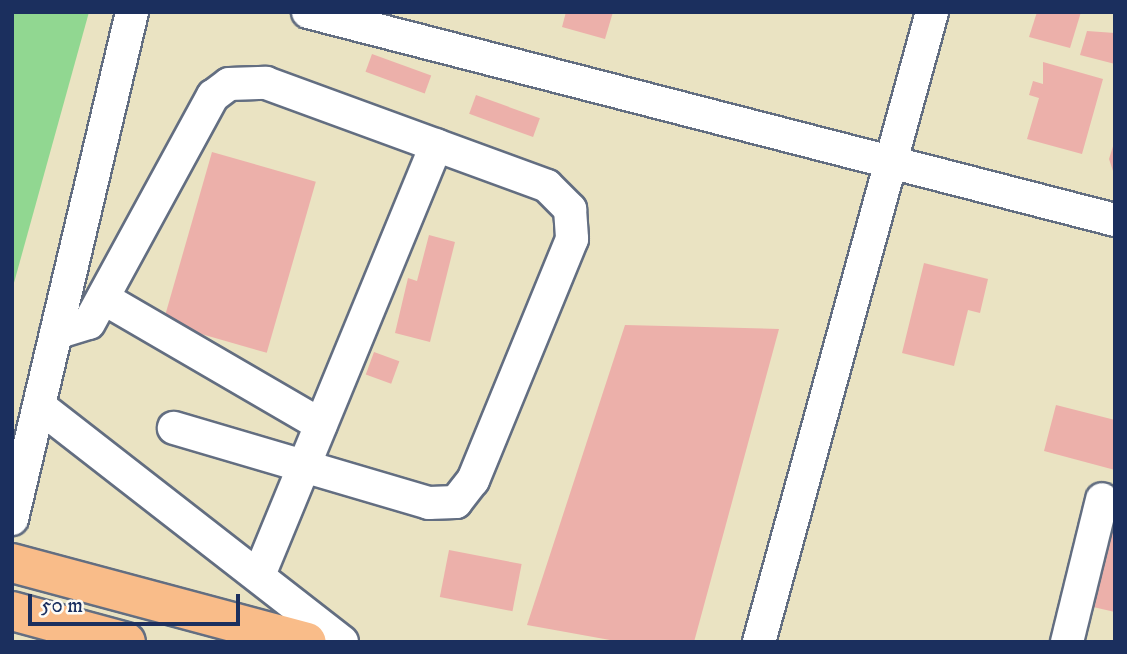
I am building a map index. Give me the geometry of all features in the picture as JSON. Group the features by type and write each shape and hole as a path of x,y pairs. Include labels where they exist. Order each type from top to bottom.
{"highway":[{"path":"12,563 307,642"},
{"path":"12,611 126,642"}],"street":[{"path":"12,519 132,12"},
{"path":"308,12 1115,220"},
{"path":"759,642 932,12"},
{"path":"56,333 89,323 213,96 229,84 266,83 436,145 547,186 570,209 572,239 473,480 456,502 429,503 174,428"},
{"path":"259,575 436,145"},
{"path":"103,298 321,425"},
{"path":"39,406 342,642"},
{"path":"1067,642 1102,499"}],"green space":[{"path":"12,12 89,12 12,290"}],"building":[{"path":"566,12 613,12 605,39 562,27"},
{"path":"1037,12 1081,12 1070,48 1029,37"},
{"path":"1087,31 1115,33 1115,64 1080,55"},
{"path":"372,54 431,76 425,93 366,72"},
{"path":"1043,62 1103,79 1082,154 1027,139 1039,98 1029,95 1033,81 1043,84"},
{"path":"476,95 540,118 533,137 469,114"},
{"path":"1115,140 1115,174 1114,174 1109,159"},
{"path":"212,152 316,182 267,353 163,323"},
{"path":"429,235 455,242 430,342 395,333 408,278 417,281"},
{"path":"924,263 988,279 980,313 968,310 954,366 902,353"},
{"path":"625,325 779,329 694,642 621,642 527,625"},
{"path":"374,352 399,361 391,384 366,375"},
{"path":"1056,405 1115,420 1115,470 1044,451"},
{"path":"1115,525 1115,612 1093,607"},
{"path":"449,550 522,564 512,611 440,597"}]}
